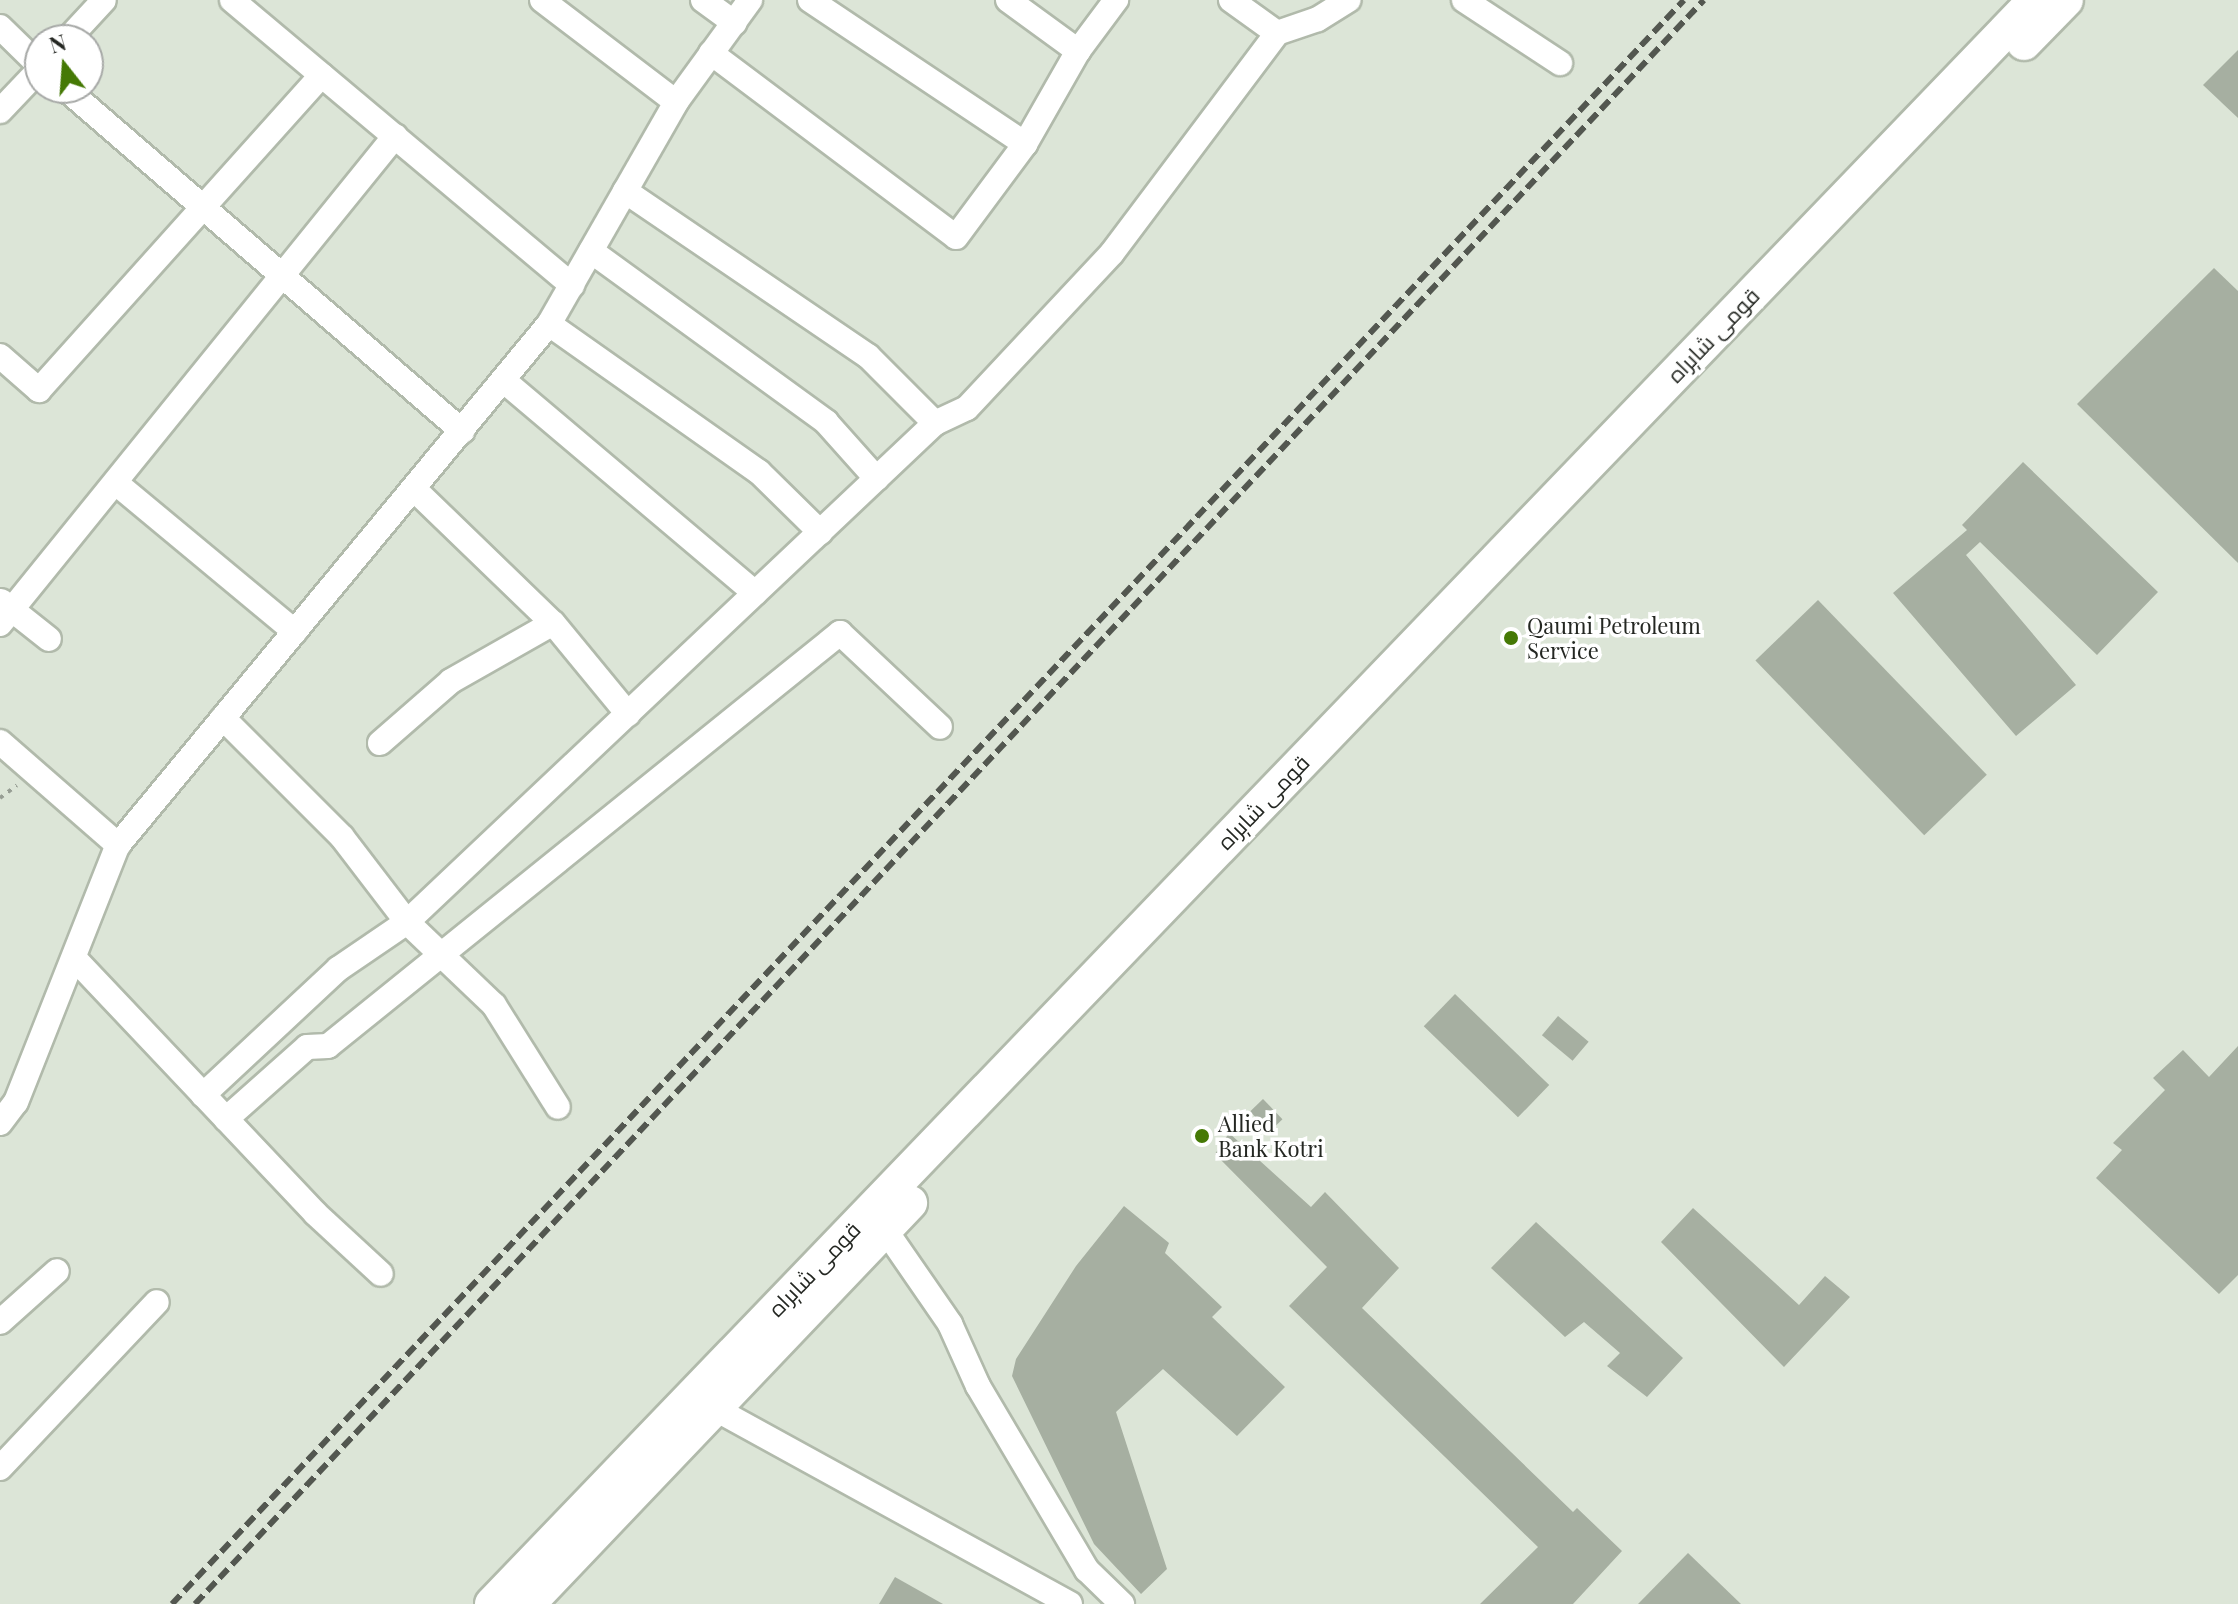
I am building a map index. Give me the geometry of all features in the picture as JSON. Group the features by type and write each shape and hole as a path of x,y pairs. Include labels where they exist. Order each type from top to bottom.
{"highway":[{"name":"قومی شاہراہ","path":"528,1604 704,1403 2035,0"},
{"name":"قومی شاہراہ","path":"878,1219 2066,0"},
{"name":"قومی شاہراہ","path":"492,1604 704,1403"}],"street":[{"path":"82,24 104,0"},
{"path":"232,0 572,285"},
{"path":"542,0 676,102"},
{"path":"703,0 735,23"},
{"path":"0,1123 16,1102 118,845 549,324 676,102 750,0"},
{"path":"810,0 1025,144"},
{"path":"1008,0 1078,51"},
{"path":"711,53 956,237 1025,144 1078,51 1116,0"},
{"path":"1231,0 1277,33"},
{"path":"203,1095 338,969 407,922 935,423 967,408 1112,253 1277,33 1318,19 1348,0"},
{"path":"1464,0 1560,63"},
{"path":"0,27 24,52"},
{"path":"0,356 39,390 207,209 322,75"},
{"path":"0,111 24,85"},
{"path":"84,104 462,431"},
{"path":"49,639 4,612 117,484 395,136"},
{"path":"625,191 868,356 935,423"},
{"path":"591,251 826,422 877,479"},
{"path":"549,324 759,472 820,532"},
{"path":"503,380 755,593"},
{"path":"117,484 295,632"},
{"path":"414,489 553,623 628,714"},
{"path":"380,743 451,681 553,623"},
{"path":"226,1119 307,1047 328,1046 439,953 840,633 940,727"},
{"path":"223,718 342,837 407,922 494,1005 558,1107"},
{"path":"0,742 118,845"},
{"path":"74,958 226,1119 381,1274"},
{"path":"878,1219 950,1324 978,1386 1087,1570 1122,1604"},
{"path":"0,1322 57,1271"},
{"path":"0,1468 157,1302"},
{"path":"704,1403 1070,1604"}],"building":[{"path":"2238,50 2238,118 2203,85"},
{"path":"2214,268 2238,291 2238,563 2077,404"},
{"path":"2023,462 2158,592 2097,655 1980,542 1966,555 2076,685 2016,736 1893,593 1967,530 1962,525"},
{"path":"1818,600 1987,775 1924,835 1755,660"},
{"path":"1455,994 1549,1085 1518,1117 1424,1026"},
{"path":"1558,1016 1589,1042 1573,1061 1542,1035"},
{"path":"2238,1046 2238,1275 2219,1294 2096,1178 2122,1150 2113,1143 2165,1090 2153,1078 2183,1050 2209,1077"},
{"path":"1263,1099 1282,1119 1270,1132 1250,1112"},
{"path":"1229,1133 1311,1207 1325,1192 1399,1268 1362,1308 1573,1512 1577,1508 1622,1551 1573,1604 1480,1604 1538,1547 1289,1306 1327,1267 1215,1154"},
{"path":"1124,1206 1169,1243 1165,1253 1222,1307 1212,1317 1285,1387 1237,1436 1163,1369 1116,1412 1167,1569 1141,1594 1094,1544 1012,1376 1016,1359 1076,1266"},
{"path":"1693,1208 1799,1305 1825,1276 1850,1297 1784,1367 1661,1242"},
{"path":"1536,1222 1683,1358 1647,1397 1607,1366 1620,1353 1584,1322 1565,1337 1491,1268"},
{"path":"1688,1553 1741,1604 1638,1604"},
{"path":"895,1577 943,1604 879,1604"}],"railway":[{"path":"172,1604 1684,0"},
{"path":"195,1604 1704,0"}],"place":[{"name":"Qaumi Petroleum Service","path":"1511,638"},
{"name":"Allied Bank Kotri","path":"1202,1136"}]}
